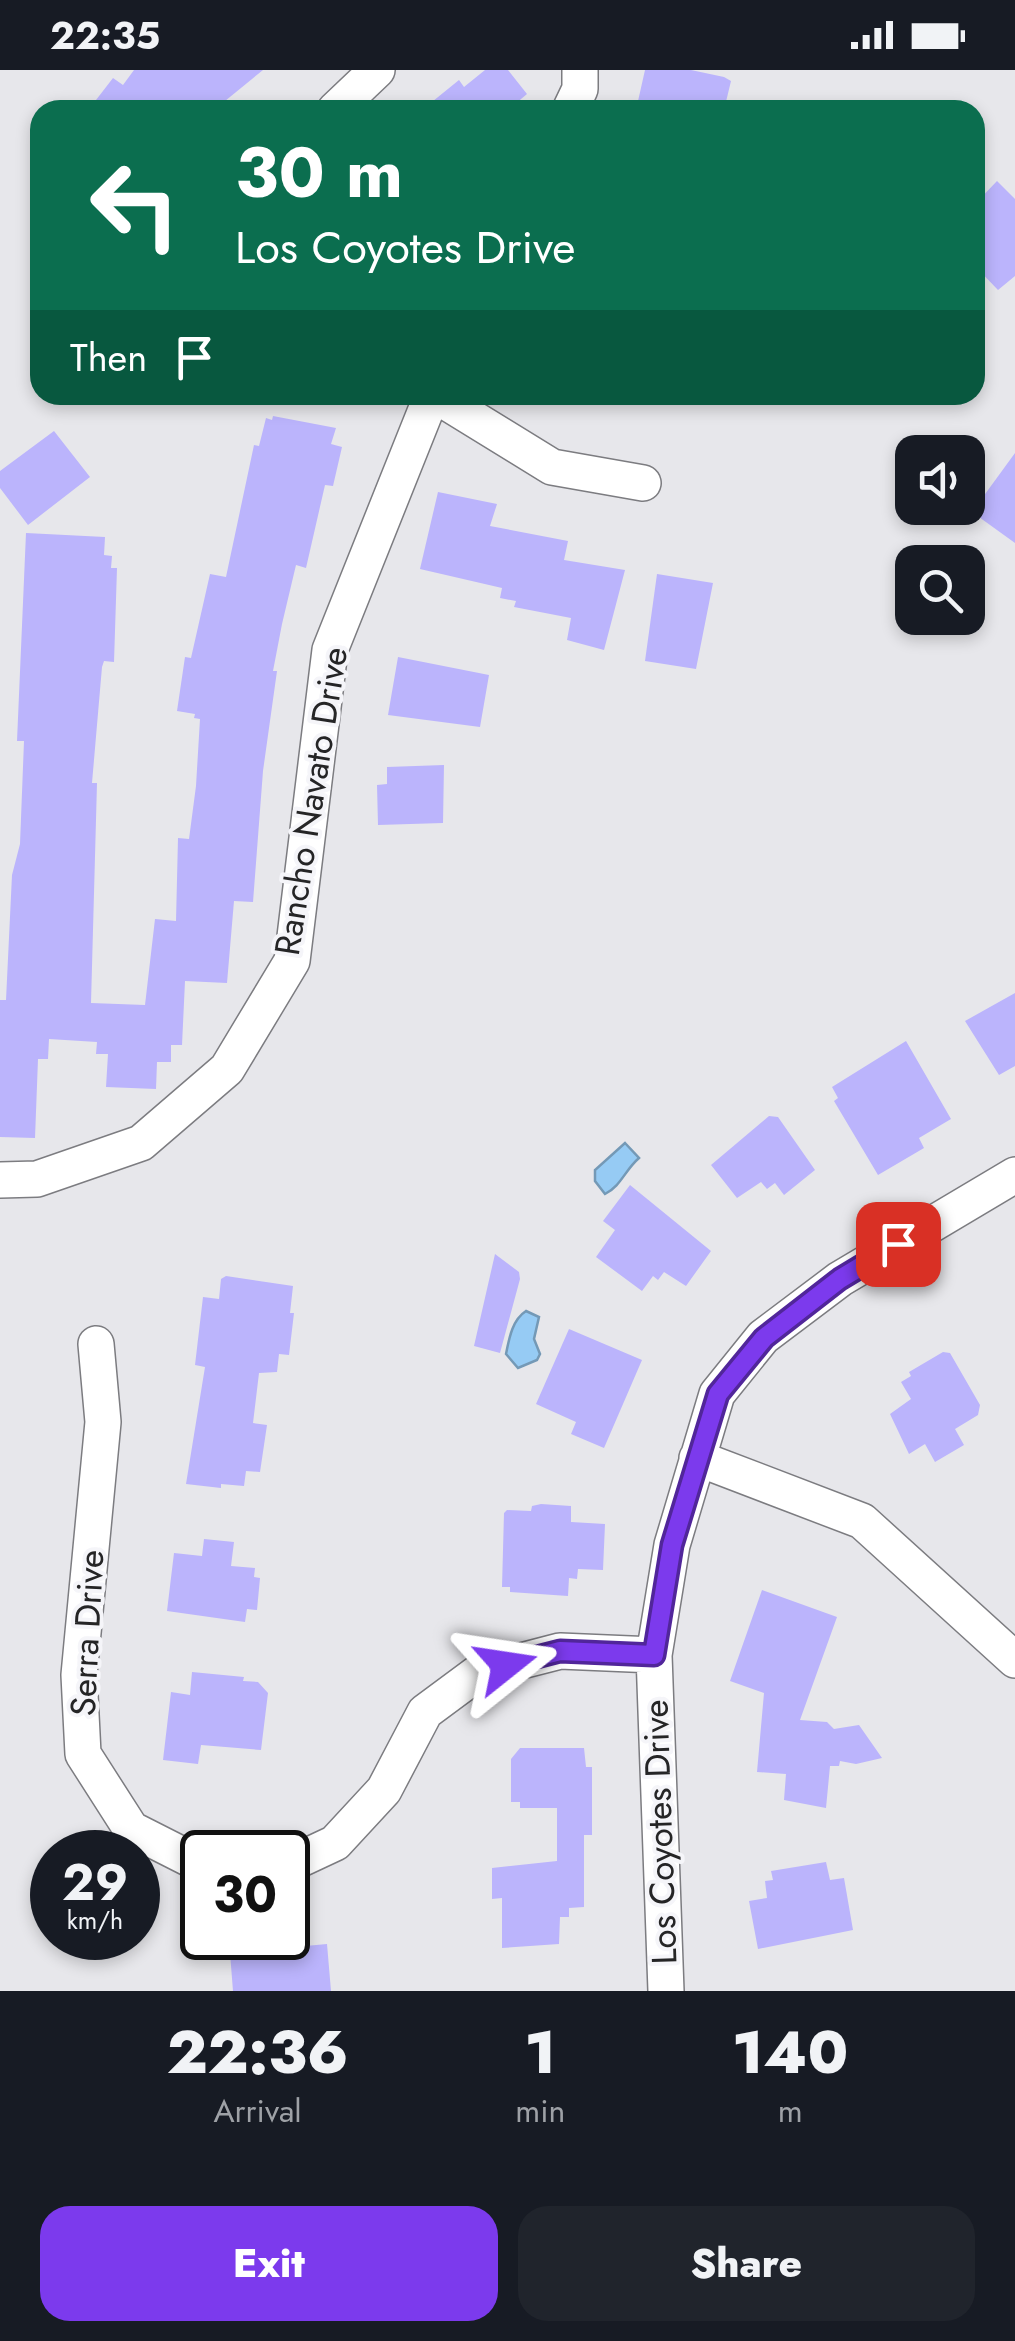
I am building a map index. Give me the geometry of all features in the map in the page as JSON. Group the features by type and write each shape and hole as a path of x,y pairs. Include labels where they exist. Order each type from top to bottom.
{"street":[{"path":"345,100 377,70"},
{"path":"575,100 580,89 580,70"},
{"name":"Rancho Navato Drive","path":"0,1180 37,1179 141,1143 227,1069 292,962 330,650 430,405"},
{"path":"450,405 552,467 643,483"},
{"name":"Los Coyotes Drive","path":"666,1991 654,1655 672,1545 718,1394 764,1338 840,1279 1015,1175"},
{"name":"Serra Drive","path":"96,1344 103,1422 79,1675 83,1754 132,1829 180,1854"},
{"path":"697,1458 862,1521 1015,1660"},
{"path":"310,1855 335,1843 384,1790 425,1712 479,1672 560,1651 654,1655"}],"water":[{"path":"625,1143 639,1158 605,1194 595,1181 595,1170"},
{"path":"526,1311 539,1317 534,1339 540,1354 537,1360 518,1368 506,1354 514,1325"}],"building":[{"path":"134,70 263,70 226,100 96,100 113,78 123,85"},
{"path":"485,70 508,70 527,94 520,100 434,100 459,80 464,87"},
{"path":"645,70 691,70 731,81 726,100 638,100"},
{"path":"997,181 1015,199 1015,276 998,290 985,276 985,194"},
{"path":"273,416 336,428 331,444 342,447 333,486 325,485 306,568 296,565 282,624 273,671 277,671 263,771 253,902 234,901 227,983 185,981 182,1045 171,1045 171,1062 157,1062 156,1089 106,1087 108,1054 96,1054 97,1042 49,1039 48,1059 38,1059 35,1138 0,1137 0,1000 6,1000 12,875 20,844 24,741 17,741 26,533 105,537 104,555 112,556 111,568 117,568 114,662 104,661 102,667 92,783 97,783 91,1003 145,1005 155,919 176,921 178,838 189,839 196,786 200,719 194,718 195,714 177,711 185,657 191,658 210,574 226,577 254,445 259,446 266,418 272,420"},
{"path":"54,431 90,477 28,525 0,488 0,471"},
{"path":"1015,453 1015,543 985,521 985,494"},
{"path":"438,492 497,504 490,526 568,541 564,560 625,570 604,650 567,640 571,618 514,607 516,601 500,598 502,588 420,569"},
{"path":"657,574 713,583 696,669 645,661"},
{"path":"398,657 489,675 480,727 388,715"},
{"path":"444,765 443,823 378,825 377,785 387,784 387,767"},
{"path":"1015,993 1015,1066 999,1075 965,1021"},
{"path":"906,1041 951,1119 919,1138 924,1148 878,1175 834,1101 838,1098 832,1087"},
{"path":"769,1116 778,1117 815,1170 784,1195 775,1183 767,1189 761,1182 737,1198 711,1165"},
{"path":"630,1185 711,1251 686,1286 664,1272 658,1280 653,1276 642,1291 596,1257 615,1230 603,1221"},
{"path":"495,1254 519,1272 520,1279 500,1353 474,1346"},
{"path":"226,1276 293,1286 290,1313 294,1313 289,1355 279,1354 277,1372 259,1373 253,1423 267,1425 260,1472 246,1471 244,1486 221,1484 221,1488 186,1484 205,1367 195,1365 203,1297 219,1299 221,1279"},
{"path":"569,1329 642,1360 604,1448 571,1434 576,1422 536,1404"},
{"path":"943,1352 950,1353 980,1405 978,1415 955,1429 964,1445 935,1462 925,1444 909,1454 890,1414 911,1399 901,1382 911,1376 909,1372"},
{"path":"532,1506 571,1506 571,1522 605,1524 603,1570 578,1569 577,1579 569,1578 568,1596 510,1592 510,1587 502,1587 504,1513 531,1511"},
{"path":"204,1539 234,1542 231,1566 255,1568 254,1577 260,1578 257,1610 247,1609 245,1622 167,1611 174,1553 202,1556"},
{"path":"762,1590 837,1617 800,1720 827,1722 834,1729 859,1725 882,1758 856,1764 840,1761 839,1766 830,1766 826,1808 784,1800 786,1774 757,1772 764,1693 730,1681"},
{"path":"192,1672 244,1677 243,1681 258,1682 268,1693 261,1750 201,1745 198,1764 163,1760 171,1692 190,1695"},
{"path":"520,1748 584,1748 586,1767 592,1767 592,1835 584,1835 584,1907 569,1908 569,1917 560,1917 559,1944 502,1948 502,1898 492,1899 492,1868 557,1861 557,1808 520,1808 520,1802 511,1802 511,1759"},
{"path":"826,1862 830,1880 844,1878 853,1930 758,1949 749,1901 767,1898 765,1881 773,1880 771,1871"},
{"path":"327,1944 331,1991 233,1991 231,1960 310,1960 310,1946"}],"route":[{"path":"506,1665 560,1651 654,1655 672,1545 718,1394 764,1338 840,1279 898,1244"}]}
